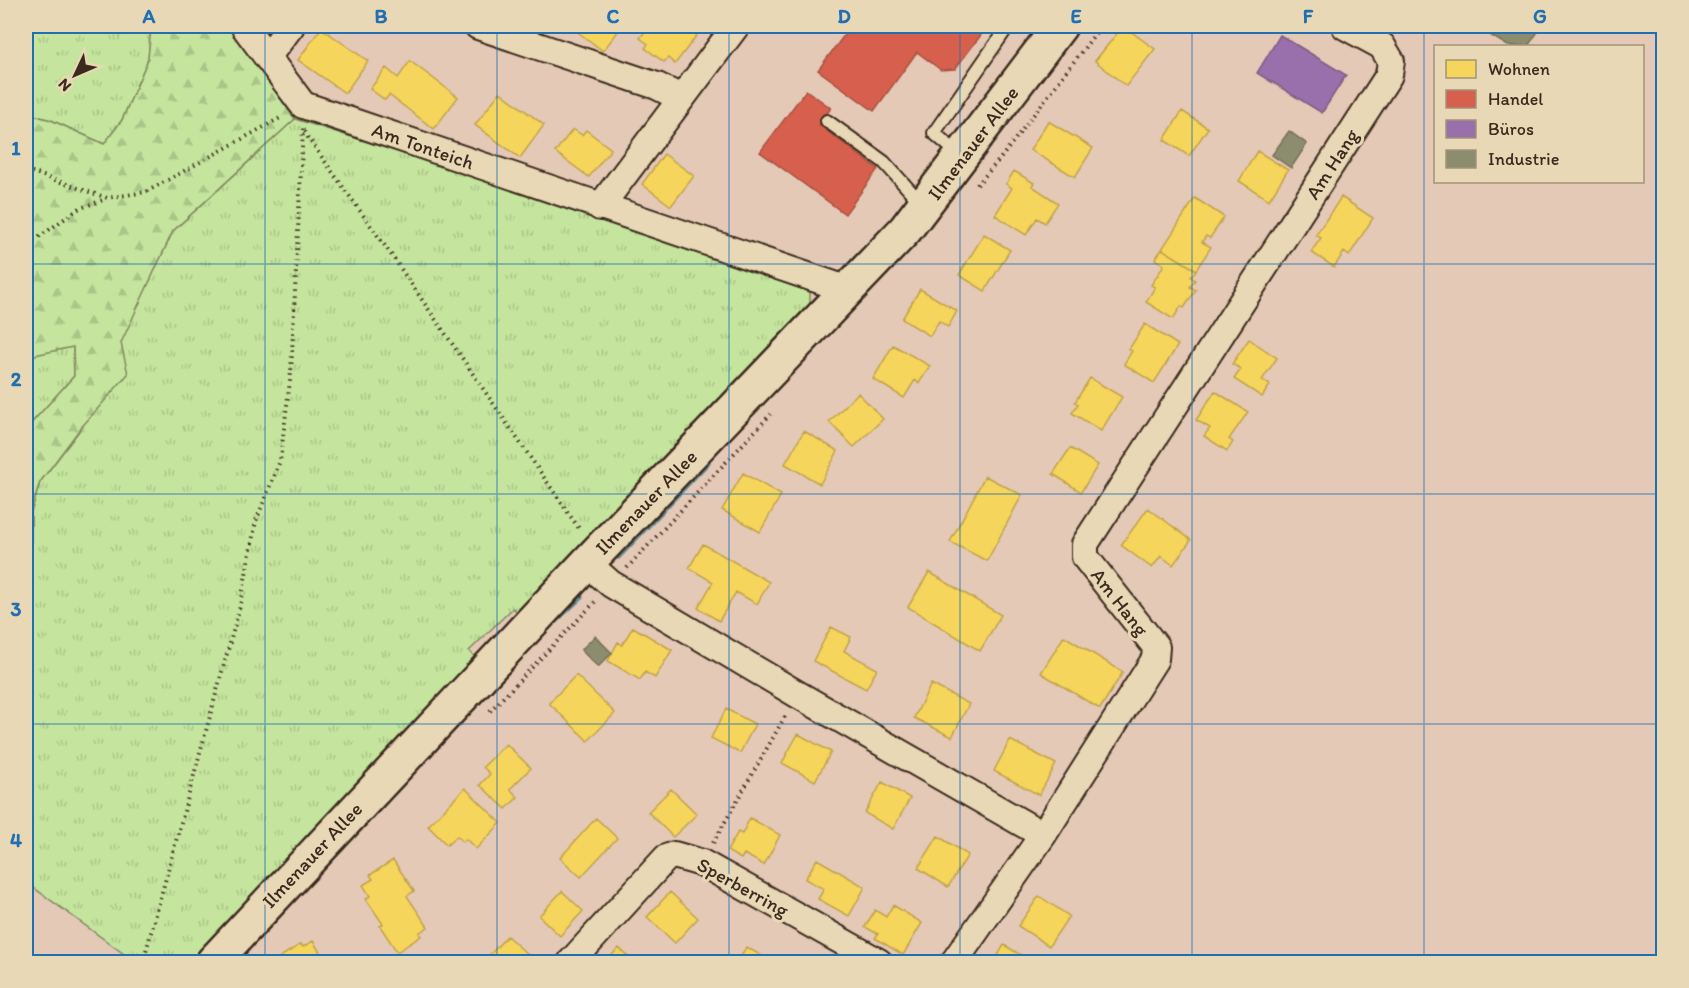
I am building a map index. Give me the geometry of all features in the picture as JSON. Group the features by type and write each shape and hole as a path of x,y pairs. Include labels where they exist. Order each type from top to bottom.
{"street":[{"path":"244,26 267,57 303,118"},
{"path":"267,57 291,26"},
{"path":"478,26 657,86 681,98"},
{"path":"600,207 736,26"},
{"name":"Ilmenauer Allee","path":"213,963 586,563 905,230 1060,26"},
{"name":"Am Hang","path":"1043,835 1155,659 1156,647 1085,557 1086,544 1389,75 1391,61 1382,46 1345,26"},
{"name":"Am Tonteich","path":"303,118 706,240 849,290"},
{"path":"586,563 612,584 797,694 1043,835 954,963"},
{"name":"Sperberring","path":"571,963 666,858 674,855 702,863 879,963"}],"lane":[{"path":"961,157 934,133 1008,26"},
{"path":"827,121 884,162 924,207"}],"path":[{"path":"39,237 78,209 107,198 146,192 303,118"},
{"path":"303,118 390,253 582,533 586,563"},
{"path":"143,963 240,606 256,521 280,461 291,373 303,118"},
{"path":"26,170 107,198"},
{"path":"702,863 797,694"}],"green space":[{"path":"26,26 151,26 148,59 122,120 104,144 51,120 26,113"},
{"path":"151,26 229,26 295,119 173,231 121,343 128,374 79,430 40,482 31,512 31,604 26,632 26,429 74,376 73,347 30,356 26,317 26,113 51,120 104,144 122,120 148,59"},
{"path":"295,119 519,190 810,292 810,313 523,617 513,608 469,651 478,660 191,962 135,962 26,882 26,632 31,604 31,512 40,482 79,431 173,231"},
{"path":"26,317 73,347 74,376 26,429"}],"building: Wohnen":[{"path":"570,26 622,26 603,51"},
{"path":"649,26 694,26 700,31 675,64 668,58 664,62 645,48 648,44 640,38"},
{"path":"1123,26 1155,49 1126,86 1095,61"},
{"path":"1168,26 1182,26 1178,32"},
{"path":"321,28 368,61 345,93 298,60"},
{"path":"410,61 458,97 434,129 389,95 385,100 370,89 386,68 398,78"},
{"path":"500,92 544,125 520,158 475,125"},
{"path":"1182,111 1208,128 1189,156 1164,140"},
{"path":"1048,121 1093,148 1075,177 1030,150"},
{"path":"573,129 582,135 586,130 611,149 589,177 555,152"},
{"path":"1257,151 1288,170 1269,200 1239,181"},
{"path":"664,154 694,176 671,206 642,184"},
{"path":"1014,171 1034,183 1032,186 1058,203 1045,223 1037,218 1026,235 995,215 1012,188 1006,184"},
{"path":"1341,197 1373,218 1349,256 1344,252 1334,267 1311,252 1321,238 1316,235"},
{"path":"1195,198 1224,217 1210,238 1206,236 1202,242 1211,247 1196,270 1162,249"},
{"path":"984,234 1010,250 985,291 959,275"},
{"path":"1162,249 1196,270 1191,277 1195,280 1190,287 1196,290 1184,308 1181,306 1173,319 1146,302 1155,287 1151,285 1164,265 1155,259"},
{"path":"920,289 957,311 948,327 939,321 930,336 902,319"},
{"path":"1145,324 1178,345 1154,383 1124,364 1132,351 1129,349"},
{"path":"1249,339 1277,358 1262,380 1270,385 1262,397 1234,379 1241,369 1232,364"},
{"path":"893,345 930,366 919,383 915,380 904,398 873,379"},
{"path":"1090,378 1122,397 1101,431 1072,413 1078,404 1075,402"},
{"path":"1215,391 1248,412 1229,439 1233,442 1227,451 1204,436 1210,428 1196,420"},
{"path":"858,393 883,419 854,447 829,422"},
{"path":"804,431 838,451 820,484 785,464"},
{"path":"1070,448 1098,465 1081,492 1053,474"},
{"path":"743,473 781,495 760,532 722,510"},
{"path":"985,476 1022,495 987,561 950,542"},
{"path":"1148,508 1191,540 1173,565 1161,556 1152,568 1121,545"},
{"path":"703,544 769,582 757,604 736,592 719,621 698,608 713,582 689,568"},
{"path":"929,572 1001,615 980,651 908,607"},
{"path":"633,627 672,650 655,678 645,672 640,680 608,661 618,642 622,645"},
{"path":"831,627 851,637 844,651 877,669 866,689 813,661"},
{"path":"1064,636 1123,672 1100,709 1041,673"},
{"path":"576,675 615,713 588,741 549,703"},
{"path":"931,684 969,704 952,737 914,718"},
{"path":"726,709 755,724 740,753 711,738"},
{"path":"798,734 831,752 815,781 782,763"},
{"path":"1010,740 1056,764 1039,795 994,771"},
{"path":"506,744 531,768 510,789 518,797 506,809 480,785 490,774 483,767"},
{"path":"882,782 910,798 893,829 865,813"},
{"path":"465,788 501,823 476,849 466,839 463,842 457,836 447,845 428,826"},
{"path":"671,789 697,814 673,837 648,812"},
{"path":"596,818 617,838 581,877 560,858"},
{"path":"750,818 780,835 764,865 744,854 741,859 727,851 738,832 742,834"},
{"path":"938,836 968,855 948,887 918,868"},
{"path":"817,859 865,887 849,916 818,899 824,889 805,879"},
{"path":"393,860 414,891 407,896 428,927 419,933 421,936 397,952 380,926 383,924 366,899 370,896 363,885 373,879 370,875"},
{"path":"562,891 583,911 560,936 539,916"},
{"path":"670,892 698,918 675,943 647,917"},
{"path":"1039,896 1069,916 1049,946 1018,926"},
{"path":"893,905 922,923 903,955 875,938 878,934 865,927 875,910 886,917"},
{"path":"507,936 536,962 483,962"},
{"path":"313,941 326,962 279,962 282,960 280,957 301,944 303,947"},
{"path":"1004,945 1033,962 994,962"},
{"path":"746,947 773,962 738,962"},
{"path":"619,948 634,962 605,962"}],"building: Handel":[{"path":"851,26 988,26 955,69 941,70 917,52 874,111 818,70"},
{"path":"806,90 831,108 819,125 878,169 845,214 760,152"}],"building: Büros":[{"path":"1280,35 1346,75 1322,113 1257,73"}],"building: Industrie":[{"path":"1490,26 1542,26 1529,45 1506,45 1485,32"},
{"path":"1289,131 1307,144 1291,168 1272,155"},
{"path":"595,636 612,653 598,667 581,650"}],"waterway":[{"path":"1071,36 1079,26"},
{"path":"618,556 707,462"},
{"path":"553,622 580,597"}]}
